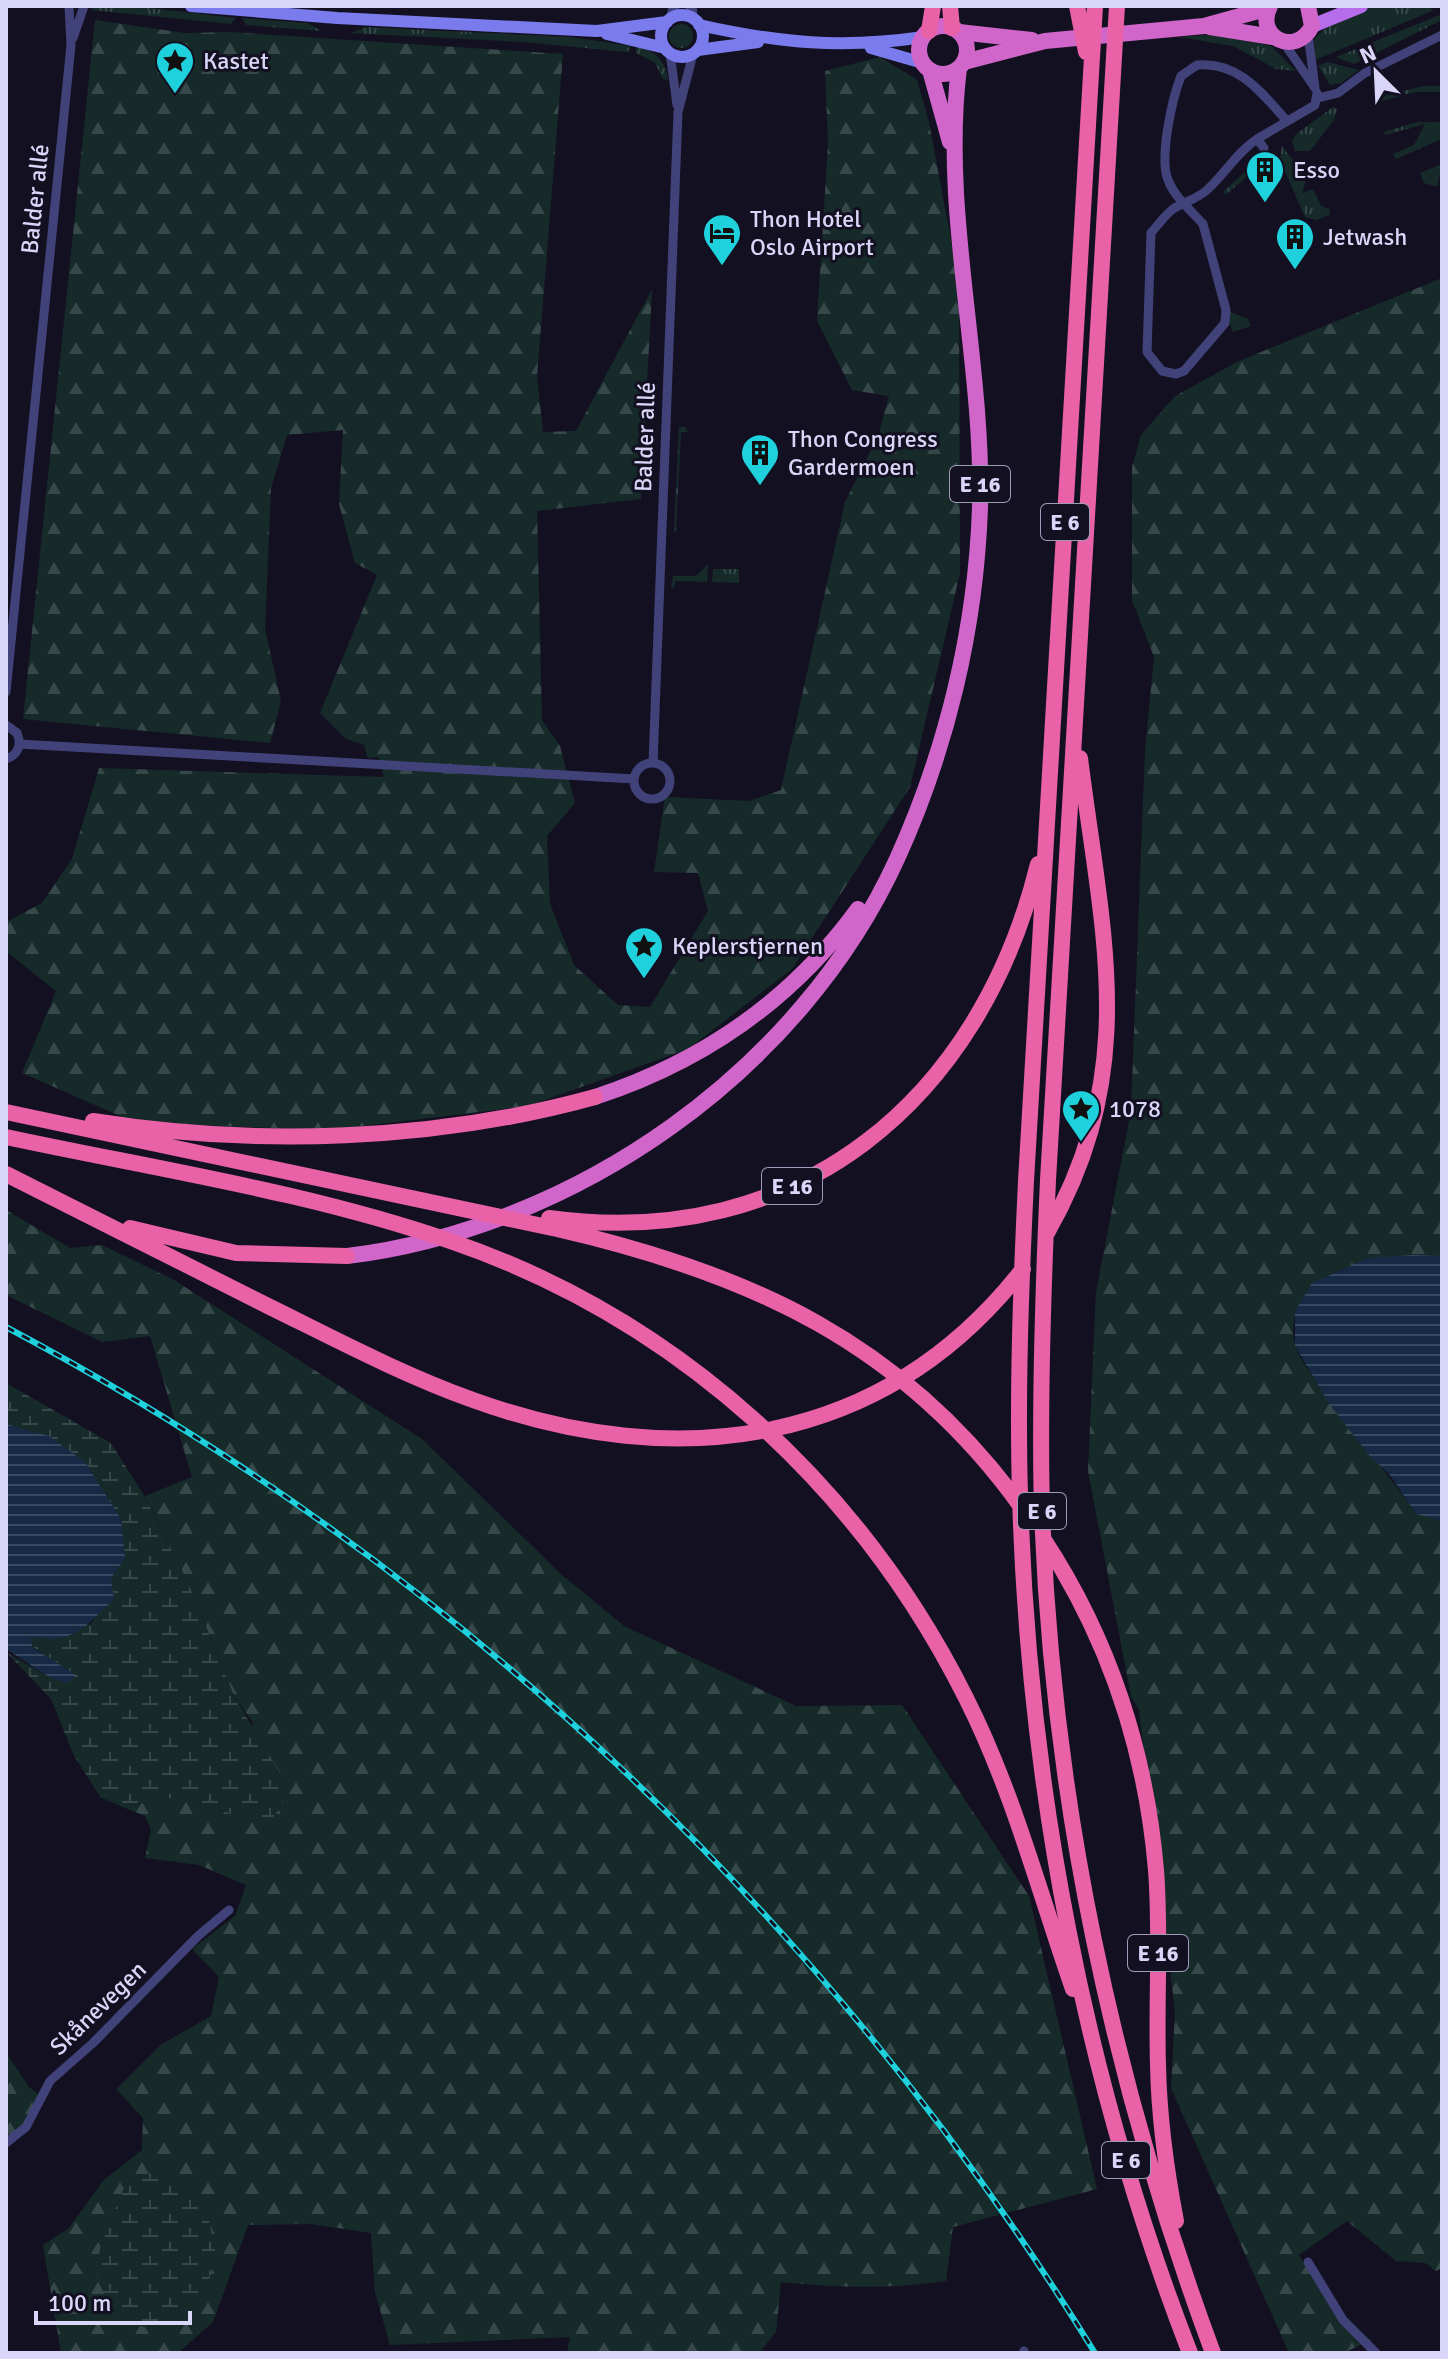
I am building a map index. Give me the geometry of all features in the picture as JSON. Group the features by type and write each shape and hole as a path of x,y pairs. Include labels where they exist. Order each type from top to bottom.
{"highway":[{"path":"926,34 933,6"},
{"path":"950,6 955,30"},
{"name":"E 6","path":"1077,6 1091,83"},
{"name":"E 6","path":"1095,6 1022,1273 1020,1496 1030,1659 1046,1792 1074,1951 1102,2073 1143,2218 1190,2353"},
{"name":"E 6","path":"1117,6 1043,1285 1041,1453 1048,1604 1062,1751 1096,1949 1140,2130 1213,2353"},
{"path":"1204,26 1293,43 1310,30 1308,6"},
{"path":"1270,7 1266,23 1278,40"},
{"path":"927,67 945,74 962,65 1045,41 1204,26 1270,7"},
{"path":"926,34 936,27 1045,41"},
{"name":"E 16","path":"97,1220 236,1253 347,1256 408,1246 462,1232 560,1193 627,1155 688,1113 774,1035 817,985 857,929 896,861 921,801 958,678 979,532 978,410 954,162 962,65 967,49 955,30"},
{"name":"E 16","path":"926,34 919,50 927,67 954,162"},
{"name":"E 16","path":"6,1174 383,1362 475,1400 592,1432 692,1441 752,1435 815,1419 871,1396 932,1359 989,1309 1035,1253 1065,1201 1090,1140 1106,1065 1109,995 1076,709"},
{"name":"E 16","path":"6,1103 139,1127 305,1135 467,1123 595,1097 655,1075 705,1050 787,989 827,949 863,902 921,801"},
{"name":"E 16","path":"468,1210 503,1210 611,1223 679,1218 767,1196 816,1174 860,1146 918,1097 951,1058 979,1017 1014,941 1034,878 1047,820"},
{"name":"E 16","path":"6,1112 468,1210 674,1258 770,1297 848,1342 888,1371 975,1449 1038,1530 1088,1616 1124,1707 1150,1818 1158,1904 1158,2063 1162,2136 1193,2297"},
{"path":"6,1137 308,1201 455,1242 520,1268 607,1312 690,1367 746,1411 811,1473 848,1516 901,1588 951,1669 1005,1785 1102,2073"}],"main road":[{"path":"194,6 597,31 685,57 695,52 769,40 864,46 926,34"},
{"path":"1310,30 1361,6"},
{"path":"597,31 671,15 694,16 769,40"},
{"path":"668,50 662,32 671,15"},
{"path":"694,16 703,35 695,52"},
{"path":"864,46 927,67"}],"street":[{"name":"Balder allé","path":"6,692 71,45 69,6"},
{"name":"Balder allé","path":"71,45 84,6"},
{"path":"1286,120 1262,92 1232,69 1207,64 1186,71 1177,86 1164,162 1167,179 1184,204 1203,224 1226,310 1225,323 1184,371 1176,374 1162,371 1147,352 1151,233 1173,209 1184,204 1211,187 1241,150 1315,105 1310,30"},
{"path":"1316,93 1338,93 1365,73 1442,35"},
{"path":"1278,40 1316,93"},
{"name":"Balder allé","path":"653,763 678,112 668,50"},
{"name":"Balder allé","path":"678,112 695,52"},
{"path":"1257,139 1264,148"},
{"path":"6,725 17,733 19,744 15,754 6,759"},
{"path":"19,744 634,779"},
{"path":"653,763 665,769 670,779 663,795 652,799 640,795 634,779 639,769 653,763"},
{"name":"Skånevegen","path":"6,2143 26,2127 50,2081 93,2043 198,1936 229,1910"},
{"path":"1308,2262 1343,2320 1376,2353"}],"green space":[{"path":"95,6 132,6 236,18 231,24 91,10"},
{"path":"1379,6 1430,6 1432,11 1315,60 1314,40 1320,33 1344,18"},
{"path":"1442,14 1442,20 1354,64 1336,57"},
{"path":"242,18 307,23 322,31 246,25"},
{"path":"95,20 185,33 229,32 563,54 537,376 543,432 576,431 652,289 641,499 537,511 542,720 560,746 575,803 547,836 550,904 574,965 618,1005 650,1007 708,911 698,873 654,872 665,797 749,801 781,790 845,502 878,436 889,396 852,390 817,321 828,144 825,71 880,57 917,80 929,122 959,284 960,573 910,787 792,969 688,1049 528,1106 329,1130 136,1123 22,1073 56,991 6,951 6,922 42,903 72,859 99,768 384,777 378,757 368,758 364,745 346,739 320,713 377,575 355,563 339,504 343,430 287,435 271,488 265,629 281,701 270,743 23,719"},
{"path":"681,24 692,31 693,36 686,47 681,48 670,41 669,36 676,25"},
{"path":"366,27 571,37 631,46 628,52 523,42 351,33"},
{"path":"1220,34 1271,46 1296,71 1276,69 1233,46 1179,37"},
{"path":"636,45 658,57 665,67 668,80 663,79 655,63 636,53"},
{"path":"1327,62 1359,70 1341,83 1330,85 1318,66"},
{"path":"1424,86 1442,86 1442,92 1416,92 1381,101 1379,97"},
{"path":"1333,107 1337,109 1334,120 1310,151 1295,151 1292,141 1295,135"},
{"path":"1417,122 1442,122 1442,139 1396,159 1393,154 1414,145 1425,124 1385,135 1384,132"},
{"path":"1282,146 1292,159 1310,167 1302,193 1313,189 1321,206 1330,209 1329,215 1316,220 1305,217 1280,160"},
{"path":"1255,163 1259,167 1225,195 1224,191"},
{"path":"1442,164 1437,187 1424,183 1420,173"},
{"path":"1442,278 1442,1256 1384,1258 1329,1275 1305,1295 1296,1313 1293,1334 1297,1352 1322,1391 1416,1514 1442,1521 1442,2268 1436,2271 1425,2263 1396,2261 1347,2221 1299,2255 1340,2323 1372,2340 1343,2353 1289,2353 1171,2088 1175,2011 1139,1710 1131,1696 1088,1471 1096,1292 1131,1111 1145,750 1154,657 1132,600 1132,467 1141,435 1175,396 1239,361"},
{"path":"1227,311 1248,319 1251,326 1233,332"},
{"path":"679,427 685,427 688,432 681,432 674,532"},
{"path":"708,564 707,582 675,581 674,588 671,588 673,576 696,576"},
{"path":"713,569 739,569 739,583 712,582"},
{"path":"6,1210 70,1248 102,1245 174,1280 422,1439 561,1574 624,1626 796,1706 902,1705 1029,1896 1097,2189 953,2227 946,2281 864,2287 781,2282 776,2332 759,2353 567,2353 570,2337 390,2345 375,2292 371,2233 311,2224 248,2225 213,2322 178,2353 61,2353 43,2245 68,2229 104,2180 142,2150 143,2118 116,2089 162,2044 211,2016 219,1977 192,1949 235,1916 246,1885 199,1865 145,1858 151,1830 145,1816 103,1799 129,1805 179,1797 236,1815 253,1723 234,1696 189,1585 145,1496 192,1477 150,1336 102,1342 6,1295"},
{"path":"6,1383 111,1443 145,1497 189,1585 234,1696 281,1775 283,1805 272,1818 236,1815 179,1797 129,1805 101,1798 74,1756 51,1699 6,1652 49,1677 75,1675 33,1647 30,1638 91,1624 98,1613 114,1600 49,1436 6,1424"},
{"path":"6,2053 29,2087 41,2096 14,2138 6,2142"},
{"path":"168,2171 208,2215 216,2255 208,2284 182,2315 157,2330 122,2322 110,2309 95,2272 101,2245 123,2190 139,2175"}],"water":[{"path":"1442,1256 1442,1521 1416,1514 1390,1475 1369,1455 1330,1405 1295,1346 1295,1311 1312,1283 1368,1258"},
{"path":"6,1424 49,1436 85,1462 121,1519 125,1558 111,1578 114,1600 73,1634 55,1639 30,1638 33,1648 76,1675 67,1683 49,1677 6,1649"}],"railway":[{"path":"6,1327 171,1422 329,1527 478,1642 620,1767 752,1901 876,2043 990,2194 1095,2353"}],"place":[{"name":"Kastet","path":"175,95"},
{"name":"Esso","path":"1265,204"},
{"name":"Thon Hotel Oslo Airport","path":"722,267"},
{"name":"Jetwash","path":"1295,271"},
{"name":"Thon Congress Gardermoen","path":"760,487"},
{"name":"Keplerstjernen","path":"644,980"},
{"name":"1078","path":"1081,1143"}]}
